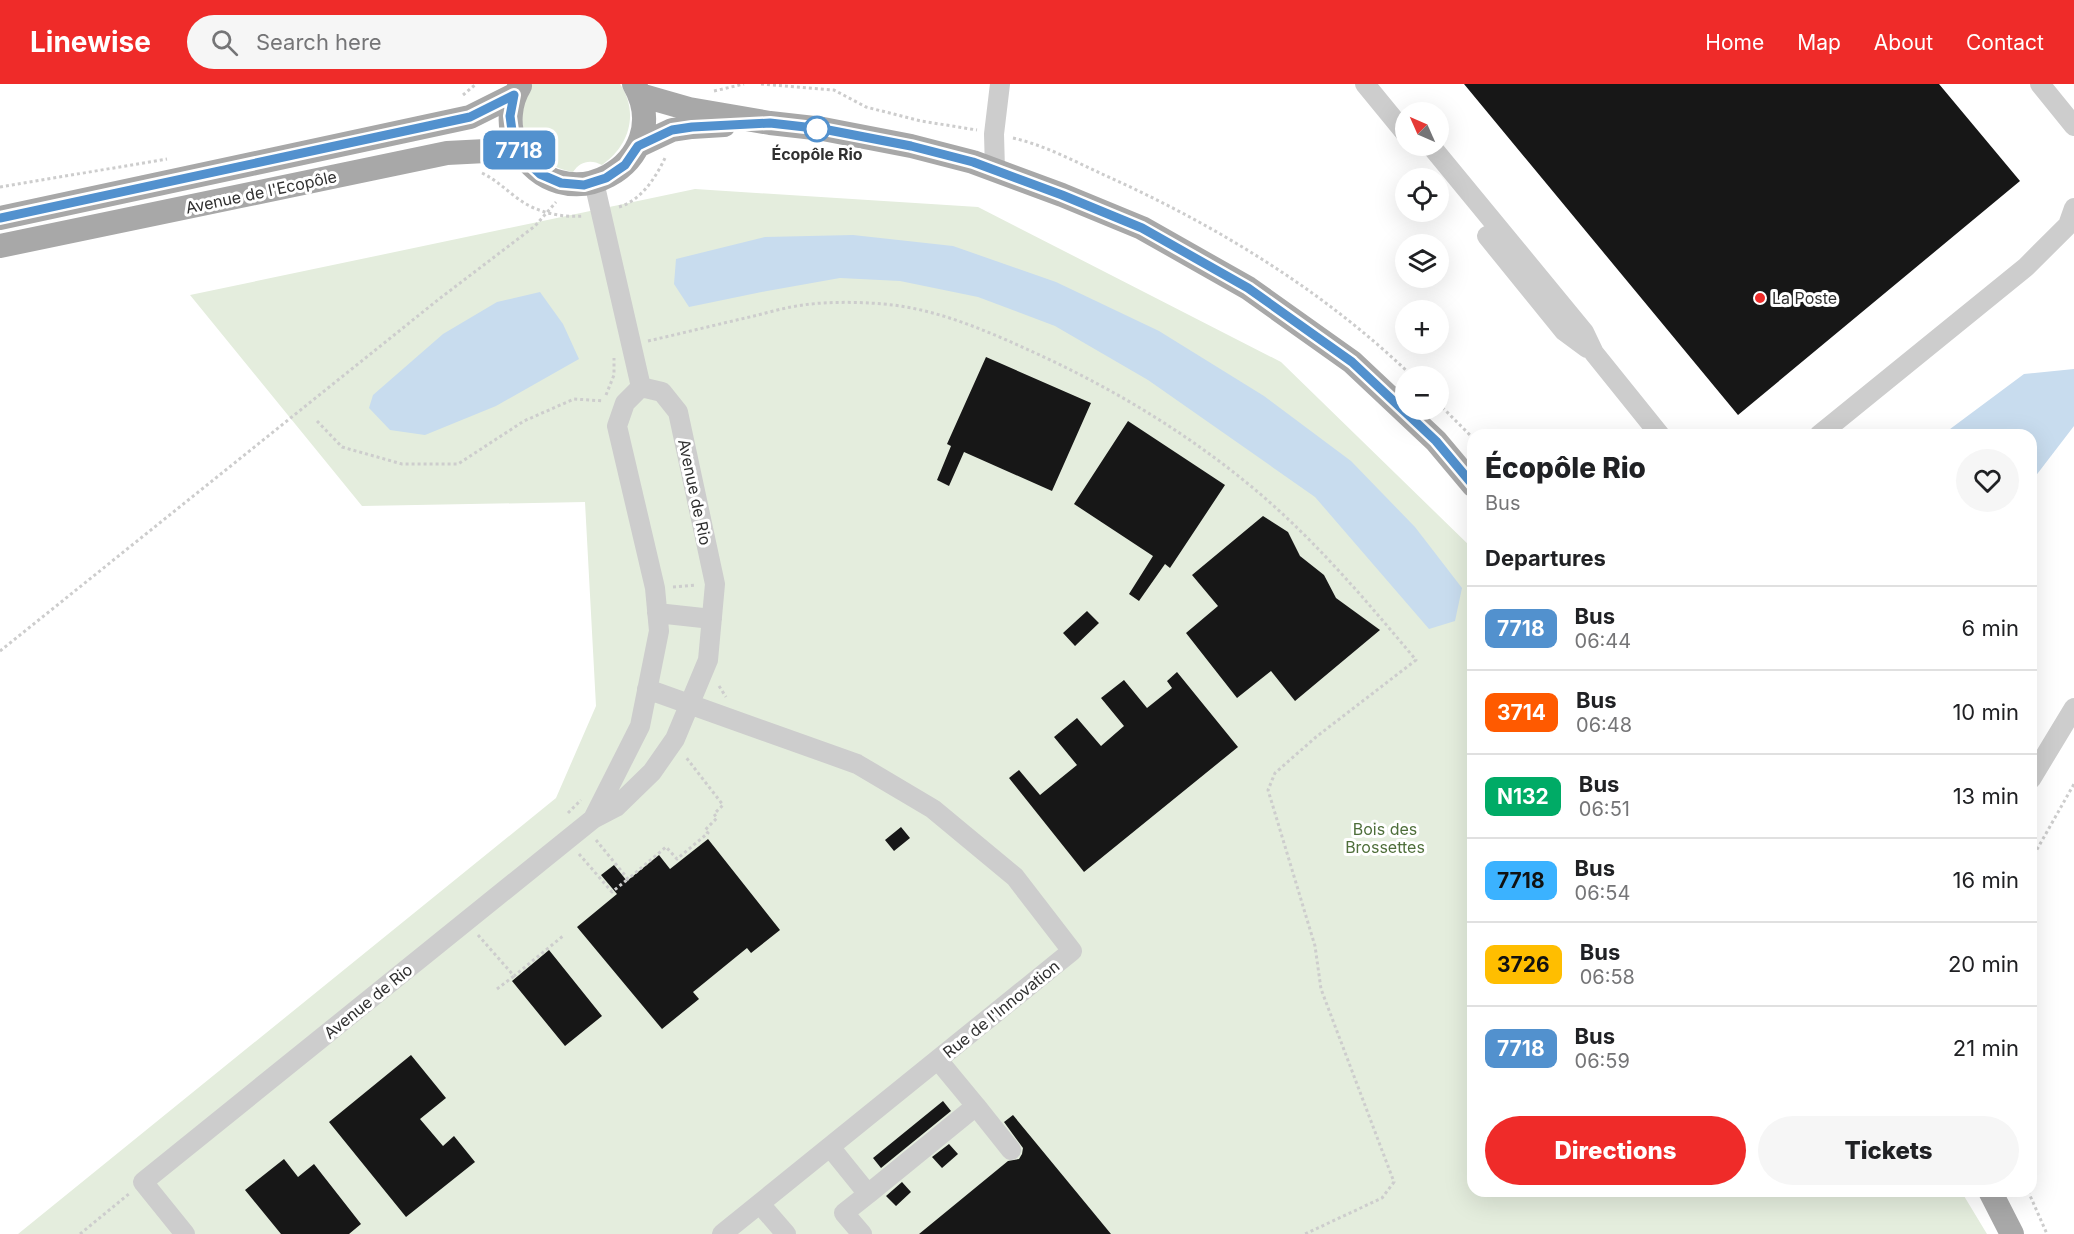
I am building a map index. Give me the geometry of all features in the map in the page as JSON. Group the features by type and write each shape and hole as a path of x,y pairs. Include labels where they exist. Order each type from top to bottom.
{"main road":[{"path":"518,89 510,116 513,138 523,158 540,174 561,183 584,185 606,178 625,165 638,146 643,130 644,112 637,90"},
{"name":"Avenue de l'Ecopôle","path":"0,218 470,117 518,89"},
{"path":"637,90 689,109 770,123 823,129 911,146 973,162 1142,228 1248,288 1352,362 1436,441 1467,478"},
{"path":"638,146 672,130 770,123"},
{"name":"Avenue de l'Ecopôle","path":"0,246 447,153 486,151 523,158"},
{"path":"1993,1197 2012,1234"}],"street":[{"path":"995,170 994,134 1000,84"},
{"path":"1365,84 1395,121"},
{"path":"1380,84 1395,102"},
{"path":"2040,84 2074,126"},
{"path":"1423,156 1564,331 1594,353"},
{"path":"1439,156 1584,332 1594,353 1655,429"},
{"path":"594,182 641,387"},
{"path":"1825,429 2026,267 2068,225 2074,208"},
{"name":"Avenue de Rio","path":"143,1182 594,829 652,772 699,708 708,660 715,584 678,412 662,392 641,387 625,403 617,426 655,588 659,631 640,726 594,829"},
{"path":"657,613 712,619"},
{"path":"647,689 699,708"},
{"name":"Rue de l'Innovation","path":"699,708 856,764 933,809 1015,878 1072,951 723,1234"},
{"path":"2037,769 2074,708"},
{"path":"938,1060 1011,1150"},
{"path":"862,1234 844,1213 976,1106"},
{"path":"830,1147 868,1194"},
{"path":"143,1182 185,1234"},
{"path":"760,1204 786,1234"}],"path":[{"path":"712,92 744,84"},
{"path":"615,208 628,204 649,186 668,150"},
{"path":"474,169 496,180 519,200 548,213 582,217 587,215"},
{"path":"0,651 439,299 534,226 558,200 561,183"},
{"path":"646,342 803,305 849,303 893,305 961,322 998,336 1080,374 1127,400 1168,426 1247,483 1293,524 1376,612 1416,660 1316,737 1275,773 1268,790 1315,946 1321,989 1394,1182 1382,1198 1305,1234"},
{"path":"602,410 614,375 614,354"},
{"path":"317,421 342,447 402,464 458,464 524,421 574,399 604,401"},
{"path":"1449,414 1467,432"},
{"path":"655,588 715,584"},
{"path":"578,853 612,892 666,847 677,859 708,833 705,830 717,818 714,814 723,805 683,753"},
{"path":"2037,850 2074,784"},
{"path":"566,815 582,799"},
{"path":"594,829 628,879"},
{"path":"477,934 514,976"},
{"path":"497,989 563,936"},
{"path":"80,1234 143,1182"},
{"path":"2031,1197 2047,1234"}],"green space":[{"path":"532,84 620,84 629,106 629,128 612,157 602,165 586,162 579,165 573,172 558,168 535,151 527,139 522,112 525,98"},
{"name":"Bois des Brossettes","path":"695,189 978,207 1281,362 1467,543 1467,1197 1965,1197 1987,1234 18,1234 556,798 596,706 585,502 362,506 190,295"}],"water":[{"path":"853,235 953,246 1056,282 1159,331 1264,396 1351,461 1415,527 1462,588 1455,621 1429,629 1315,497 1148,380 1055,326 978,297 900,281 840,278 689,307 674,284 676,259 765,237"},
{"path":"540,292 563,324 579,359 496,406 425,435 390,430 369,408 373,395 443,334 497,302"},
{"path":"2074,369 2074,426 2037,474 2037,429 1950,429 2024,374"}],"building":[{"name":"La Poste","path":"1464,84 1939,84 2020,181 1738,415"},
{"path":"986,357 1091,403 1052,491 964,452 949,486 937,480 951,446 947,444"},
{"path":"1128,421 1225,485 1170,568 1165,564 1139,601 1129,594 1153,556 1074,504"},
{"path":"1263,516 1288,532 1300,556 1324,575 1336,598 1380,630 1295,701 1271,671 1237,698 1186,633 1218,606 1192,575"},
{"path":"1087,611 1099,623 1075,646 1063,633"},
{"path":"1177,672 1238,747 1084,872 1009,778 1019,770 1040,795 1077,765 1054,737 1077,718 1101,746 1124,726 1101,698 1124,680 1147,708 1172,688 1167,681"},
{"path":"901,827 910,838 894,851 885,840"},
{"path":"708,839 780,930 751,953 747,948 693,992 699,999 662,1029 577,927 617,894 601,875 614,865 627,881 659,855 670,869"},
{"path":"549,950 602,1016 565,1046 512,981"},
{"path":"411,1055 446,1098 420,1119 443,1146 454,1136 475,1162 406,1217 329,1122"},
{"path":"943,1101 951,1111 881,1168 873,1158"},
{"path":"1013,1115 1111,1234 919,1234 1008,1161 1019,1159 1023,1148 1004,1122"},
{"path":"949,1144 958,1154 942,1168 932,1157"},
{"path":"284,1159 298,1177 314,1164 361,1224 349,1234 281,1234 245,1190"},
{"path":"902,1182 911,1192 896,1206 886,1196"}],"bus line":[{"name":"7718","path":"0,218 470,117 514,95 510,116 513,138 523,158 540,174 561,183 584,185 606,178 625,165 638,146 672,130 770,123 823,129 911,146 973,162 1142,228 1248,288 1352,362 1436,441 1467,478"}],"place":[{"name":"Écopôle Rio","path":"817,129"},
{"name":"La Poste","path":"1760,298"}]}
